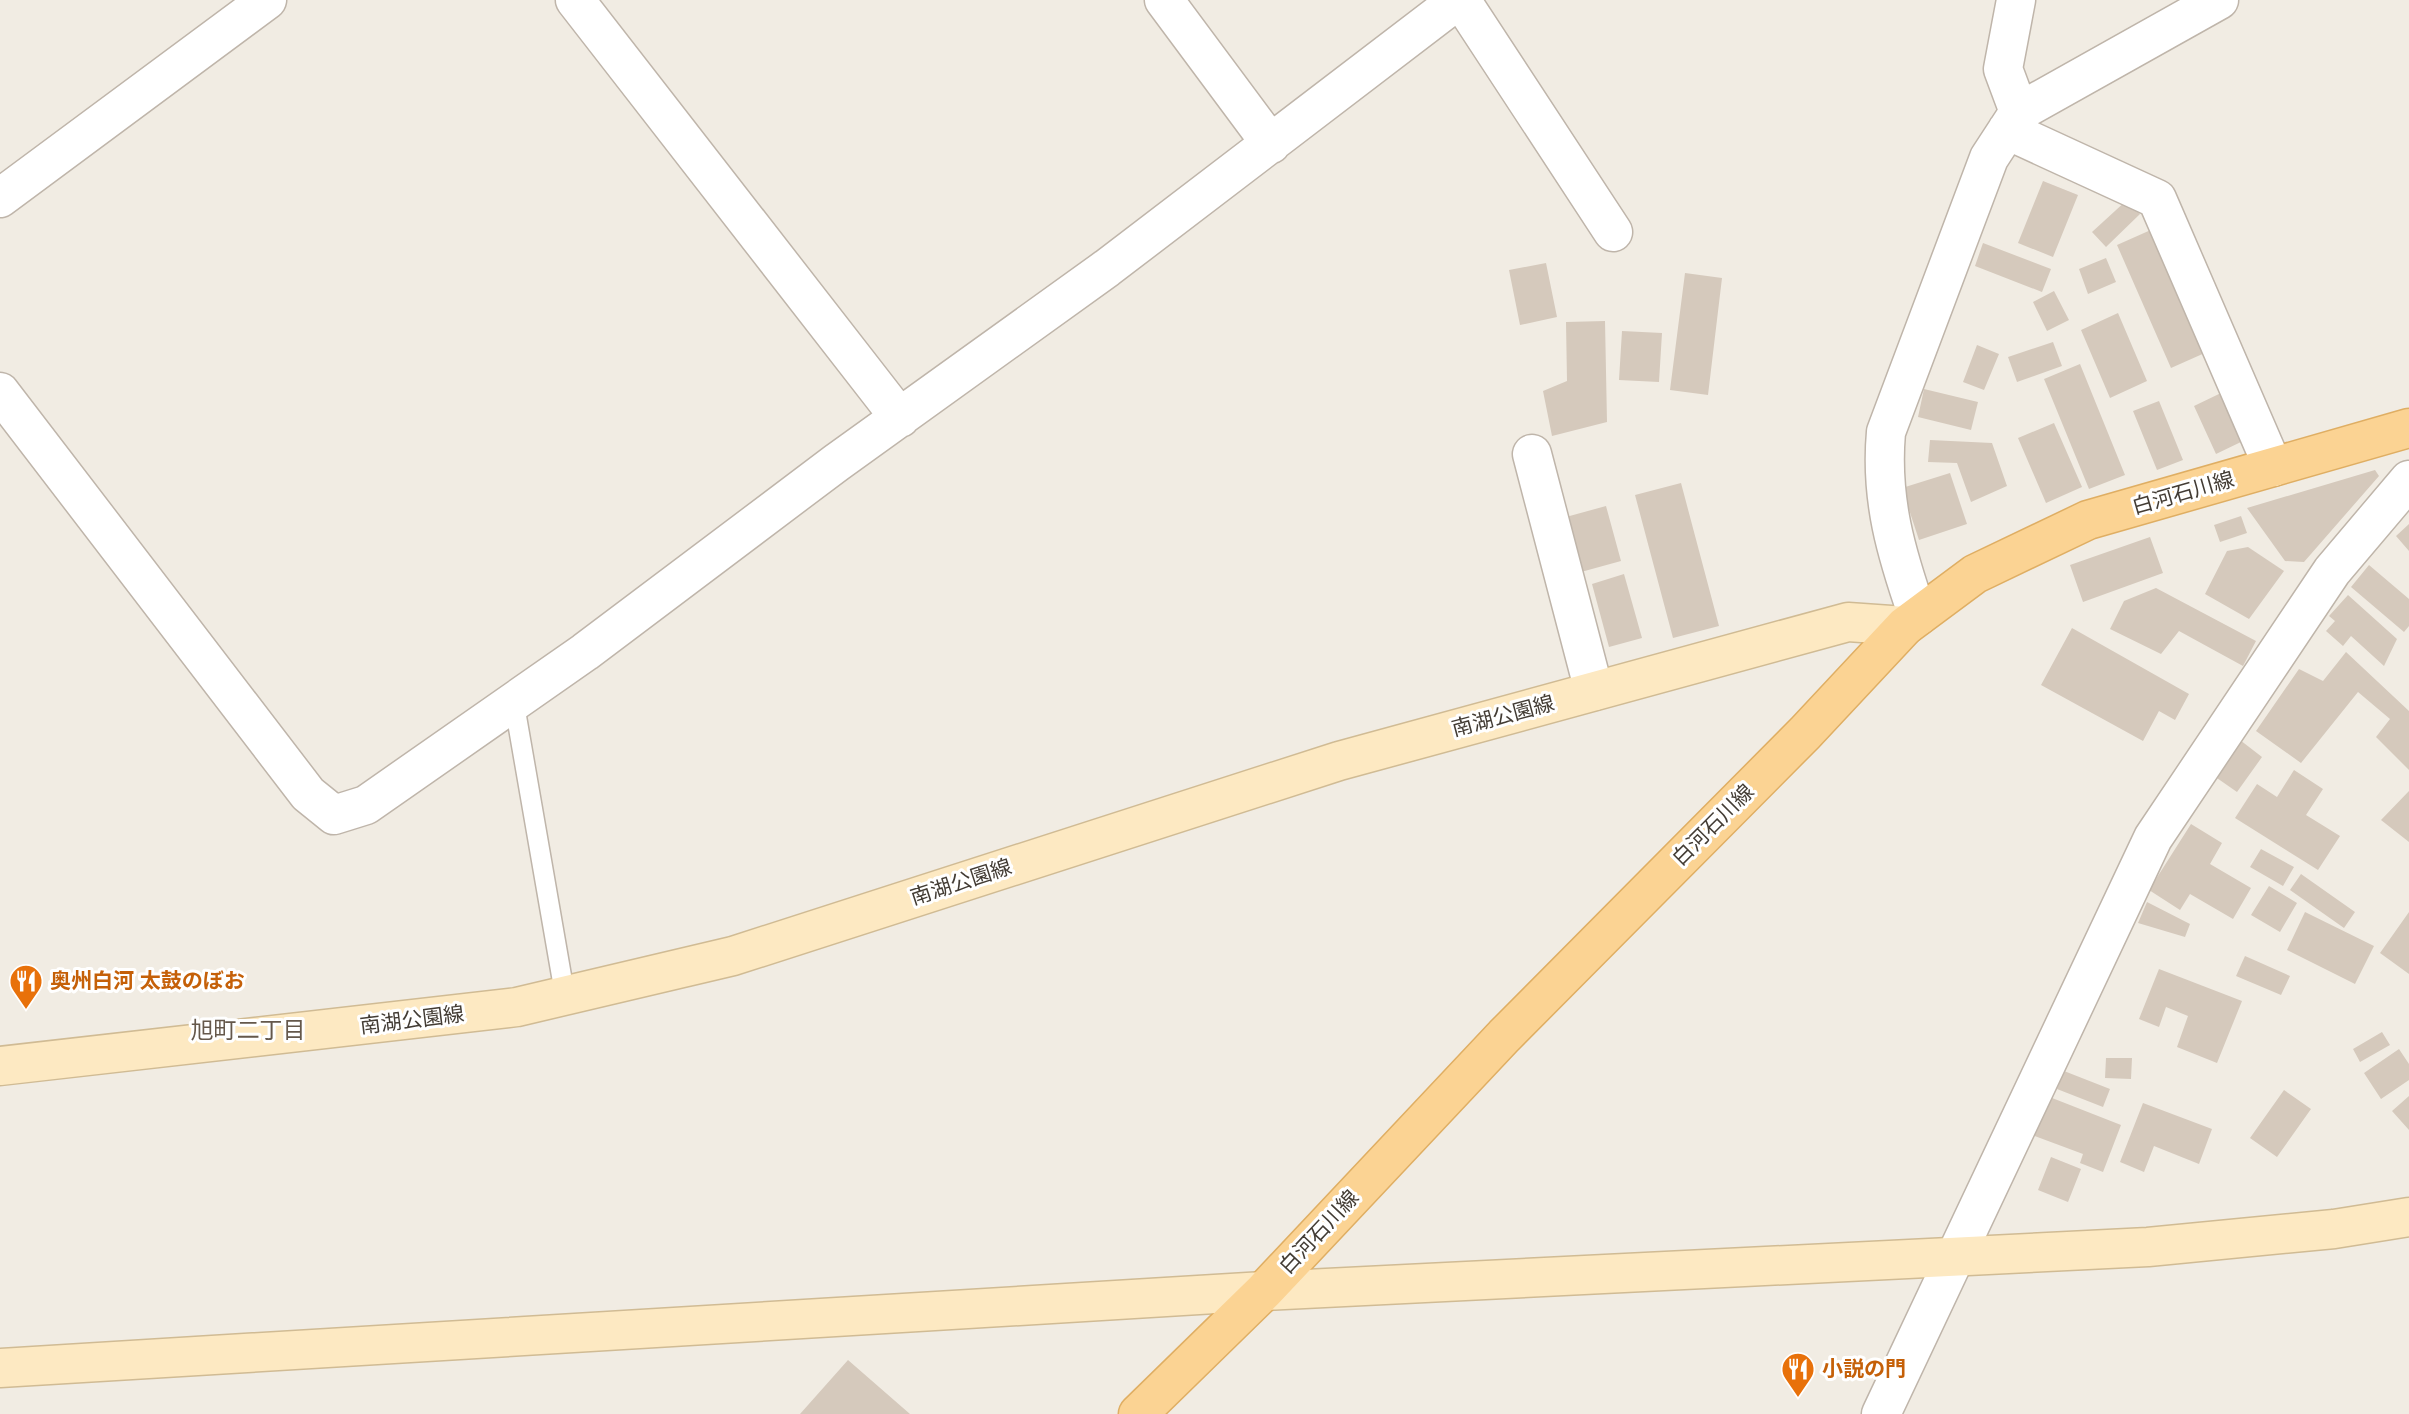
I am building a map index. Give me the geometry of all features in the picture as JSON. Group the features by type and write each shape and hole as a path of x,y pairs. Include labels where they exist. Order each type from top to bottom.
{"main road":[{"name":"白河石川線","path":"1139,1414 1264,1291 1504,1036 1805,733 1911,621 1975,573 2088,520 2409,428"}],"street":[{"path":"0,198 267,0"},
{"path":"575,0 900,418"},
{"path":"1164,0 1271,144"},
{"path":"0,392 309,794 334,815 366,806 514,702 1107,268 1459,0 1613,232"},
{"path":"2013,121 2003,69 2015,0"},
{"path":"1911,621 1894,545 1883,471 1886,432 1989,158 2013,121 2220,0"},
{"path":"2013,121 2157,199 2273,467"},
{"path":"1532,454 1594,691"},
{"path":"1881,1414 2152,838 2332,571 2409,480"},
{"name":"南湖公園線","path":"0,1066 504,1009 565,996 733,956 1339,761 1848,622 1911,621"},
{"path":"0,1368 1264,1291 1952,1259 2148,1247 2334,1228 2409,1217"}],"lane":[{"path":"514,702 565,996"}],"building":[{"path":"2043,181 2078,195 2053,257 2018,243"},
{"path":"2127,200 2140,214 2106,247 2092,232"},
{"path":"2153,229 2207,352 2171,368 2117,245"},
{"path":"1983,243 2051,269 2042,292 1975,266"},
{"path":"2106,258 2116,282 2088,294 2079,269"},
{"path":"1546,263 1557,317 1520,325 1509,270"},
{"path":"1685,273 1722,278 1708,395 1670,390"},
{"path":"2054,291 2069,320 2047,331 2033,302"},
{"path":"2118,313 2147,381 2110,398 2081,330"},
{"path":"1605,321 1607,422 1552,436 1543,391 1567,381 1566,322"},
{"path":"1622,331 1662,333 1659,382 1619,380"},
{"path":"2053,342 2062,366 2017,382 2008,357"},
{"path":"1977,345 1999,354 1984,390 1963,382"},
{"path":"2080,364 2125,475 2089,489 2044,379"},
{"path":"1924,389 1978,402 1971,430 1918,417"},
{"path":"2221,393 2243,441 2216,454 2194,406"},
{"path":"2159,401 2183,460 2157,470 2133,411"},
{"path":"2054,423 2082,487 2046,503 2018,438"},
{"path":"1930,440 1992,443 2007,486 1971,502 1957,463 1928,462"},
{"path":"2375,470 2379,476 2304,562 2285,561 2247,508"},
{"path":"1950,473 1967,524 1919,540 1902,488"},
{"path":"1681,483 1719,626 1673,638 1635,495"},
{"path":"1606,506 1621,561 1581,572 1566,517"},
{"path":"2241,516 2247,533 2220,542 2214,525"},
{"path":"2409,524 2409,551 2396,536"},
{"path":"2150,537 2163,573 2083,602 2070,565"},
{"path":"2248,547 2284,571 2249,619 2205,594 2227,551"},
{"path":"2369,565 2409,599 2409,626 2404,632 2351,587"},
{"path":"1624,574 1642,638 1609,647 1592,584"},
{"path":"2156,588 2256,641 2243,666 2179,631 2161,654 2110,629 2124,601"},
{"path":"2348,595 2397,639 2384,666 2351,636 2343,646 2326,631 2335,621 2329,616"},
{"path":"2072,628 2189,694 2175,720 2159,711 2143,741 2041,685"},
{"path":"2346,652 2409,711 2409,770 2376,737 2390,719 2358,692 2301,763 2256,731 2299,669 2323,681"},
{"path":"2240,740 2262,757 2237,792 2214,776"},
{"path":"2294,770 2323,789 2306,815 2340,836 2318,870 2235,818 2257,784 2277,797"},
{"path":"2409,791 2409,842 2381,820"},
{"path":"2191,824 2222,843 2210,864 2251,888 2233,919 2190,894 2180,910 2149,890"},
{"path":"2261,849 2294,867 2283,886 2250,867"},
{"path":"2301,874 2355,912 2344,928 2290,890"},
{"path":"2269,886 2297,903 2280,932 2251,915"},
{"path":"2147,902 2190,924 2185,937 2138,923"},
{"path":"2305,912 2374,946 2355,984 2287,950"},
{"path":"2409,912 2409,974 2380,953"},
{"path":"2245,956 2290,976 2281,995 2236,976"},
{"path":"2159,969 2242,1001 2217,1063 2177,1047 2188,1016 2166,1007 2159,1027 2139,1019"},
{"path":"2382,1032 2390,1045 2360,1062 2353,1049"},
{"path":"2399,1049 2409,1064 2409,1080 2381,1099 2364,1073"},
{"path":"2106,1058 2132,1058 2131,1079 2105,1078"},
{"path":"2064,1071 2110,1089 2103,1107 2057,1089"},
{"path":"2284,1090 2311,1109 2277,1157 2250,1138"},
{"path":"2047,1096 2121,1125 2103,1172 2080,1163 2083,1154 2032,1135"},
{"path":"2409,1096 2409,1130 2392,1111"},
{"path":"2143,1103 2212,1129 2199,1164 2154,1146 2144,1172 2120,1162"},
{"path":"2051,1157 2081,1169 2068,1202 2038,1190"},
{"path":"848,1360 910,1414 800,1414"}],"place":[{"name":"奥州白河 太鼓のぼお","path":"26,1011"},
{"name":"小説の門","path":"1798,1399"}],"district":[{"name":"旭町二丁目","path":"248,1030"}]}
